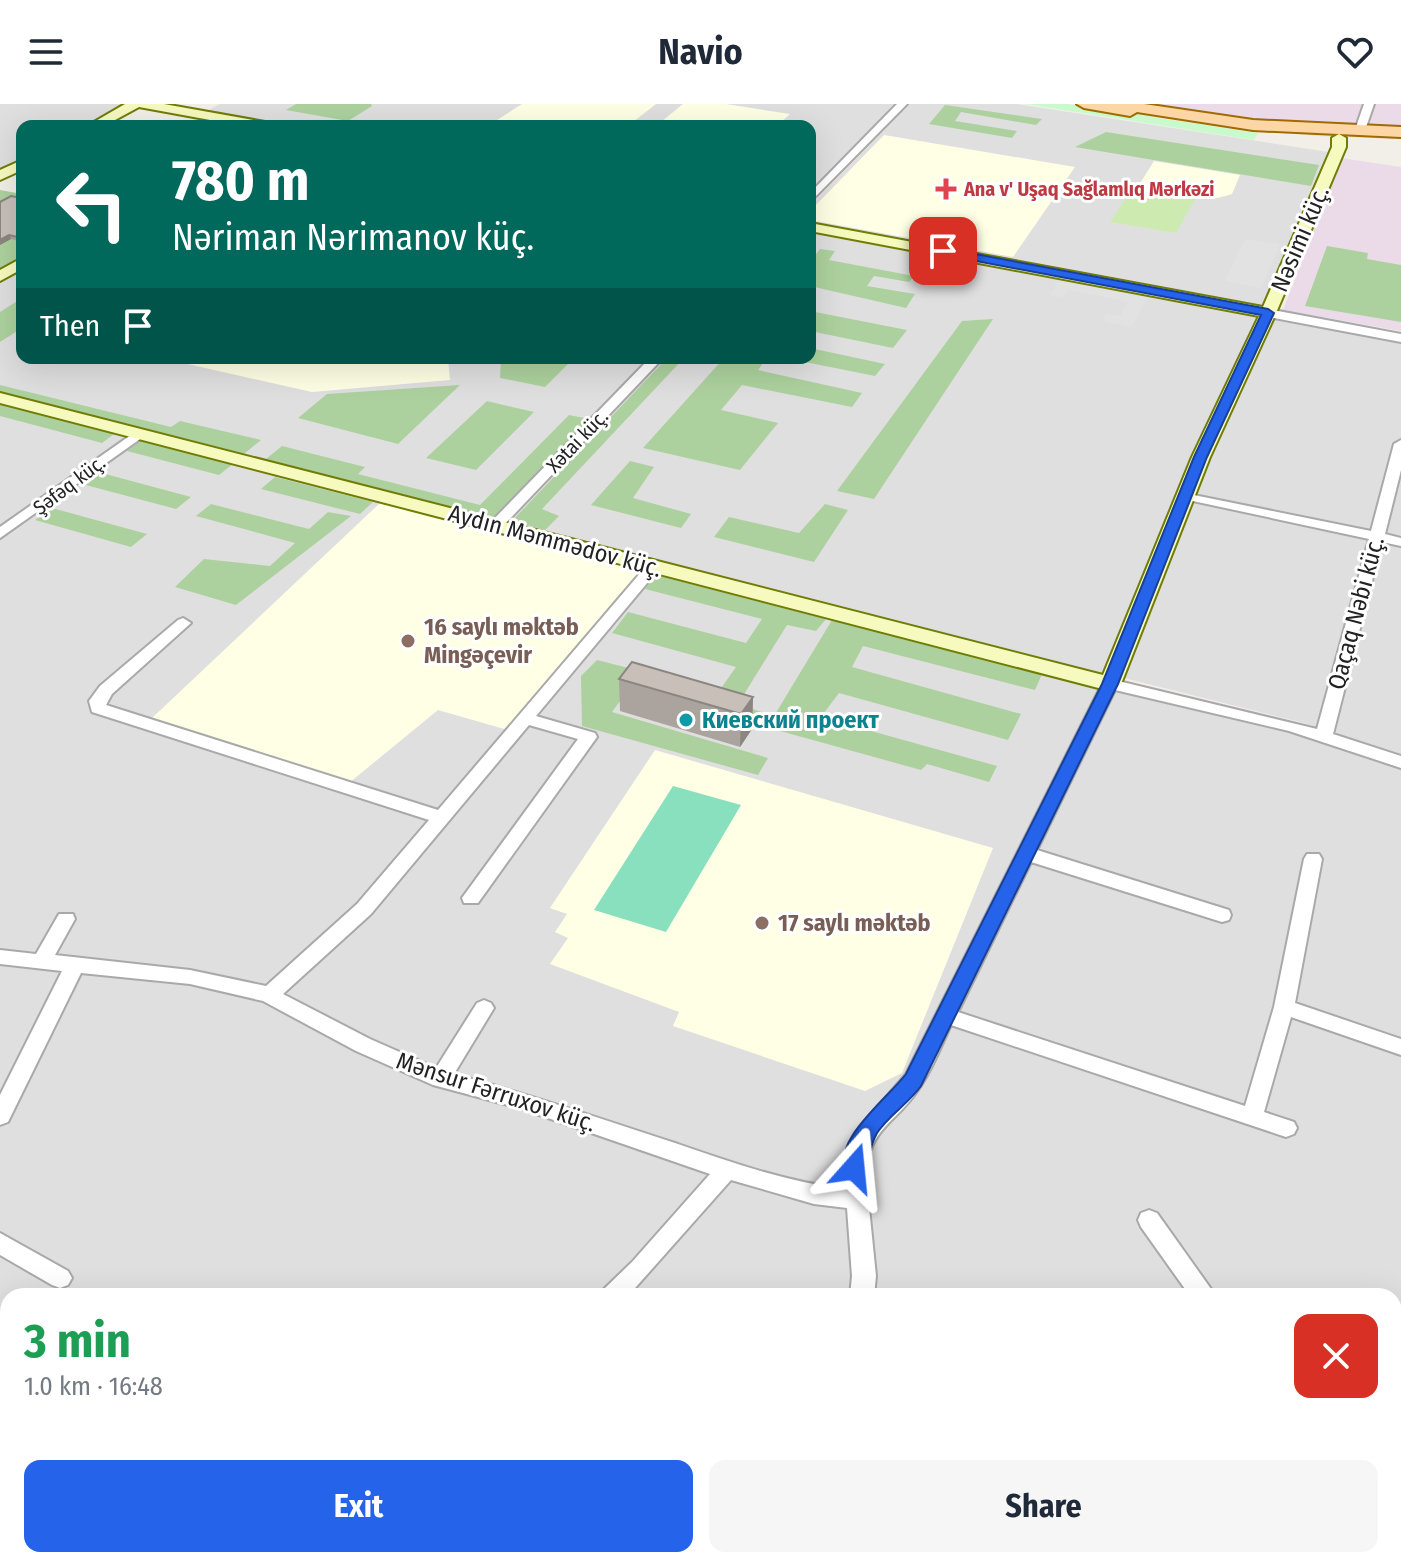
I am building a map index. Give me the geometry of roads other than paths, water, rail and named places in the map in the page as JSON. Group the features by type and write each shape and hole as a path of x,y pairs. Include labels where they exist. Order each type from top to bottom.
{"main road":[{"path":"1084,104 1270,132 1401,135"},
{"path":"1114,104 1339,135 1360,130 1401,135"}],"street":[{"path":"105,120 135,104"},
{"path":"143,104 231,120"},
{"path":"197,114 214,104"},
{"path":"816,193 902,104"},
{"path":"1360,130 1369,104"},
{"name":"Nəsimi küç.","path":"863,1288 854,1168 856,1151 871,1123 909,1088 1110,684 1184,495 1268,313 1339,147 1339,135"},
{"path":"816,228 1401,338"},
{"name":"Xətai küç.","path":"497,524 651,364"},
{"name":"Aydın Məmmədov küç.","path":"0,398 1110,684"},
{"name":"Şəfəq küç.","path":"0,534 138,434"},
{"name":"Qaçaq Nəbi küç.","path":"1324,736 1401,444"},
{"path":"1184,495 1401,542"},
{"path":"269,995 364,909 653,567"},
{"path":"183,623 106,690 97,701 98,708 441,817"},
{"path":"1110,684 1324,736 1401,762"},
{"path":"471,898 589,737 527,719"},
{"path":"1027,854 1222,915"},
{"path":"1252,1117 1284,1007 1313,859"},
{"path":"42,961 66,919"},
{"name":"Mənsur Fərruxov küç.","path":"0,957 190,977 269,995 363,1045 440,1079 548,1109 727,1170 814,1195 856,1200"},
{"path":"0,1116 75,965"},
{"path":"1284,1007 1401,1047"},
{"path":"440,1079 484,1008"},
{"path":"947,1016 1286,1128"},
{"path":"620,1288 727,1170"},
{"path":"1149,1220 1198,1288"},
{"path":"0,1243 60,1278"}],"place":[{"name":"Ana v' Uşaq Sağlamlıq Mərkəzi","path":"946,189"},
{"name":"16 saylı məktəb Mingəçevir","path":"408,641"},
{"name":"Киевский проект","path":"686,720"},
{"name":"17 saylı məktəb","path":"762,923"}]}
